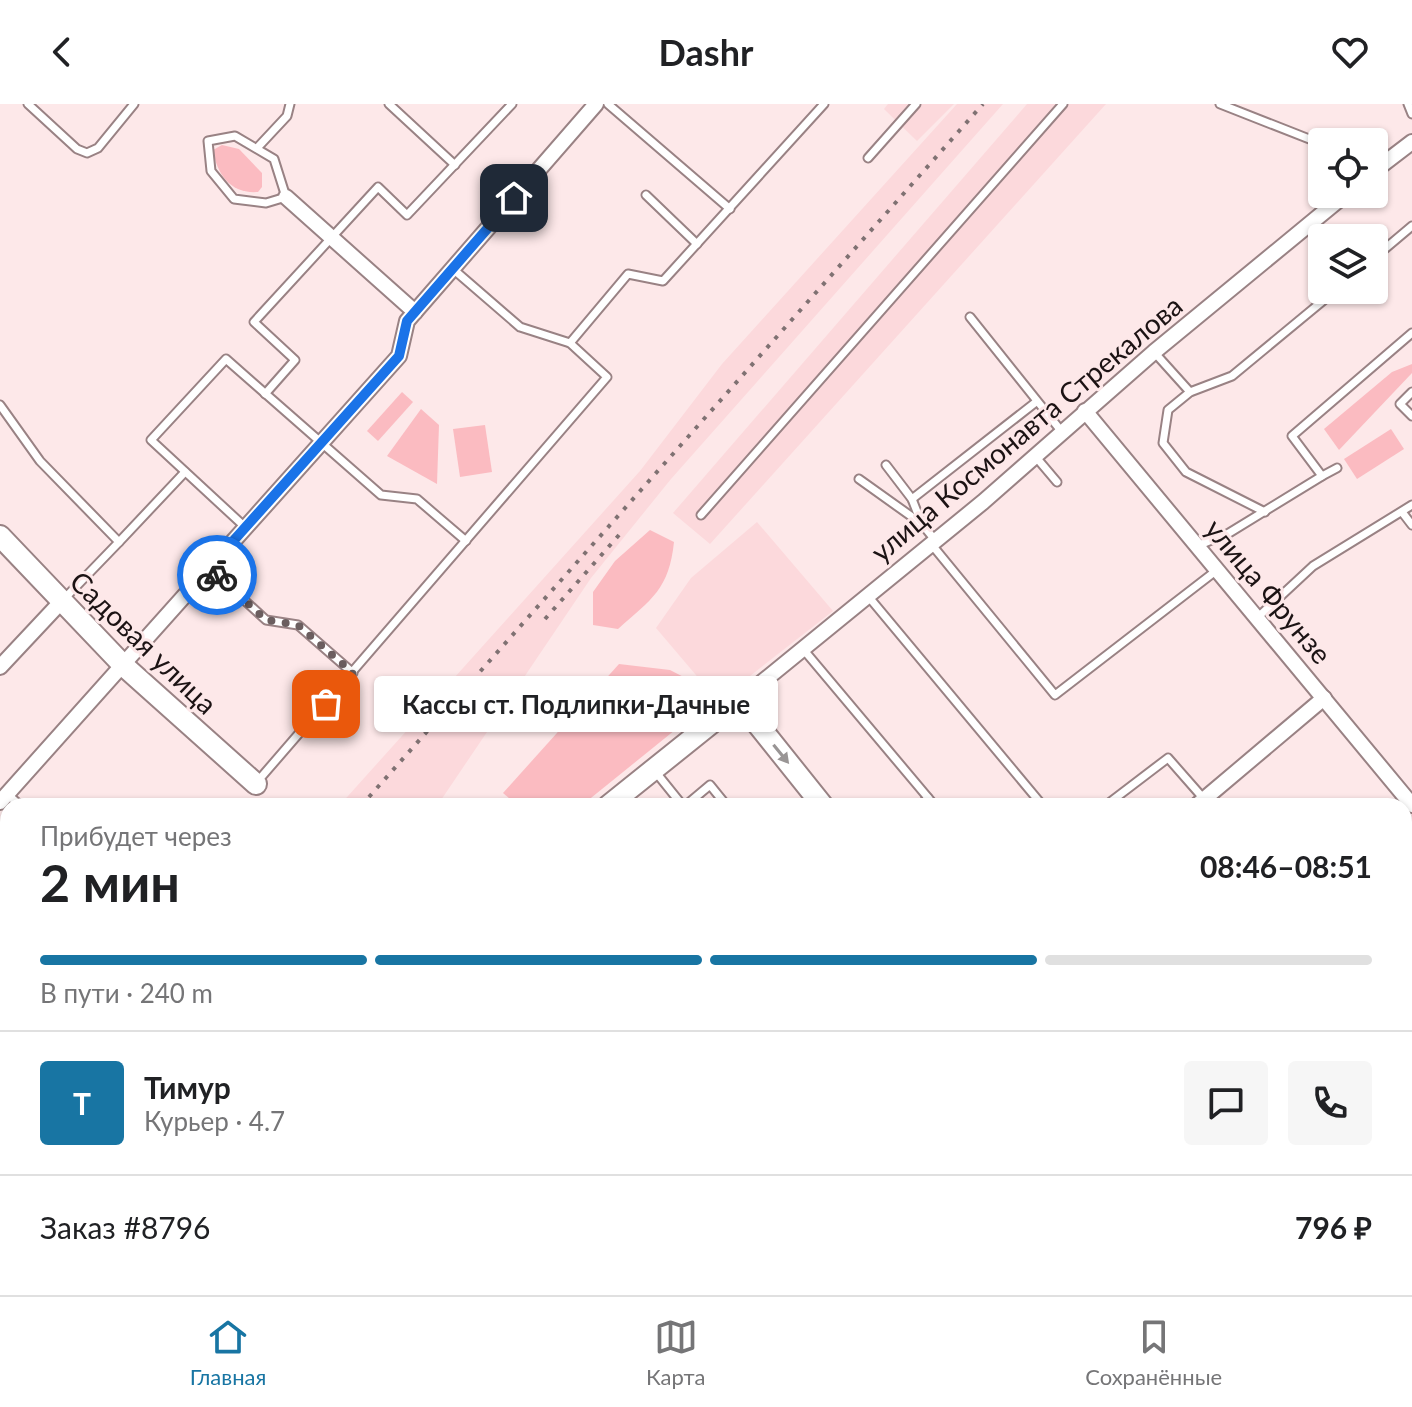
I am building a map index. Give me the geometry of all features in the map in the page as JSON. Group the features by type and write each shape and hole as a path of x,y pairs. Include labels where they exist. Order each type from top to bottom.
{"street":[{"path":"4,798 399,356 407,321 596,104"},
{"path":"1388,159 1412,142"},
{"path":"286,197 415,312"},
{"name":"улица Космонавта Стрекалова","path":"739,701 934,543 1154,352 1329,208"},
{"name":"улица Фрунзе","path":"1085,411 1406,798"},
{"name":"Садовая улица","path":"0,536 60,603 124,666 256,784"},
{"path":"0,667 60,603"},
{"path":"1205,798 1324,698"},
{"path":"618,798 739,701 817,798"}],"lane":[{"path":"28,104 77,149 87,153 98,148 134,104"},
{"path":"258,147 287,116 290,104"},
{"path":"389,104 455,165"},
{"path":"265,394 295,360 254,322 378,187 407,215 512,104"},
{"path":"608,104 730,209"},
{"path":"570,343 628,274 663,281 824,104"},
{"path":"868,158 916,104"},
{"path":"701,515 1063,104"},
{"path":"1220,104 1308,139"},
{"path":"1408,104 1412,114"},
{"path":"235,136 258,147 274,159 286,197 266,203 234,199 211,171 208,141 235,136"},
{"path":"646,195 697,244"},
{"path":"1388,246 1412,226"},
{"path":"256,784 607,377 570,343 520,327 453,269"},
{"path":"1265,512 1186,472 1163,443 1168,410 1190,392 1232,376 1319,304"},
{"path":"970,317 1062,432"},
{"path":"1322,476 1292,436 1412,333"},
{"path":"1154,352 1190,392"},
{"path":"246,527 151,440 226,359 381,495 417,499 466,541"},
{"path":"1412,392 1400,404 1412,416"},
{"path":"912,499 1036,402"},
{"path":"0,405 40,461 119,542"},
{"path":"1035,456 1057,482"},
{"path":"886,465 912,499 934,543 1055,695 1217,570"},
{"path":"1197,546 1265,512 1337,468"},
{"path":"60,603 185,472"},
{"path":"859,479 922,524"},
{"path":"1257,618 1313,566 1412,505"},
{"path":"1402,512 1412,525"},
{"path":"209,568 266,620 298,625 353,673"},
{"path":"868,596 1036,798"},
{"path":"803,649 928,798"},
{"path":"1116,798 1168,758 1197,798"},
{"path":"654,770 677,798"},
{"path":"694,798 710,785 721,798"}],"shaded area":[{"path":"888,104 954,104 917,141 884,109"},
{"path":"957,104 1003,104 671,479 591,578 442,798 346,798 640,471 722,364"},
{"path":"1027,104 1106,104 710,544 673,513"},
{"path":"222,145 239,149 262,173 262,187 258,192 240,190 222,175 213,150"},
{"path":"1412,364 1412,373 1339,450 1324,429 1392,372"},
{"path":"402,392 413,402 378,441 367,431"},
{"path":"421,409 439,425 437,484 387,456"},
{"path":"485,425 492,472 460,477 453,429"},
{"path":"1391,429 1404,449 1357,479 1344,459"},
{"path":"757,522 833,611 718,701 656,628 691,578"},
{"path":"650,530 674,542 668,571 657,592 618,629 593,625 593,592 615,561"},
{"path":"619,664 670,670 701,686 701,709 591,798 509,798 503,793"}],"railway":[{"path":"368,798 983,104"},
{"path":"545,619 619,535"}],"way so far":[{"path":"217,575 266,620 298,625 353,673 326,704"}],"place":[{"name":"Кассы ст. Подлипки-Дачные","path":"326,704"}],"route":[{"path":"217,575 209,568 399,356 407,321 514,198"}]}
